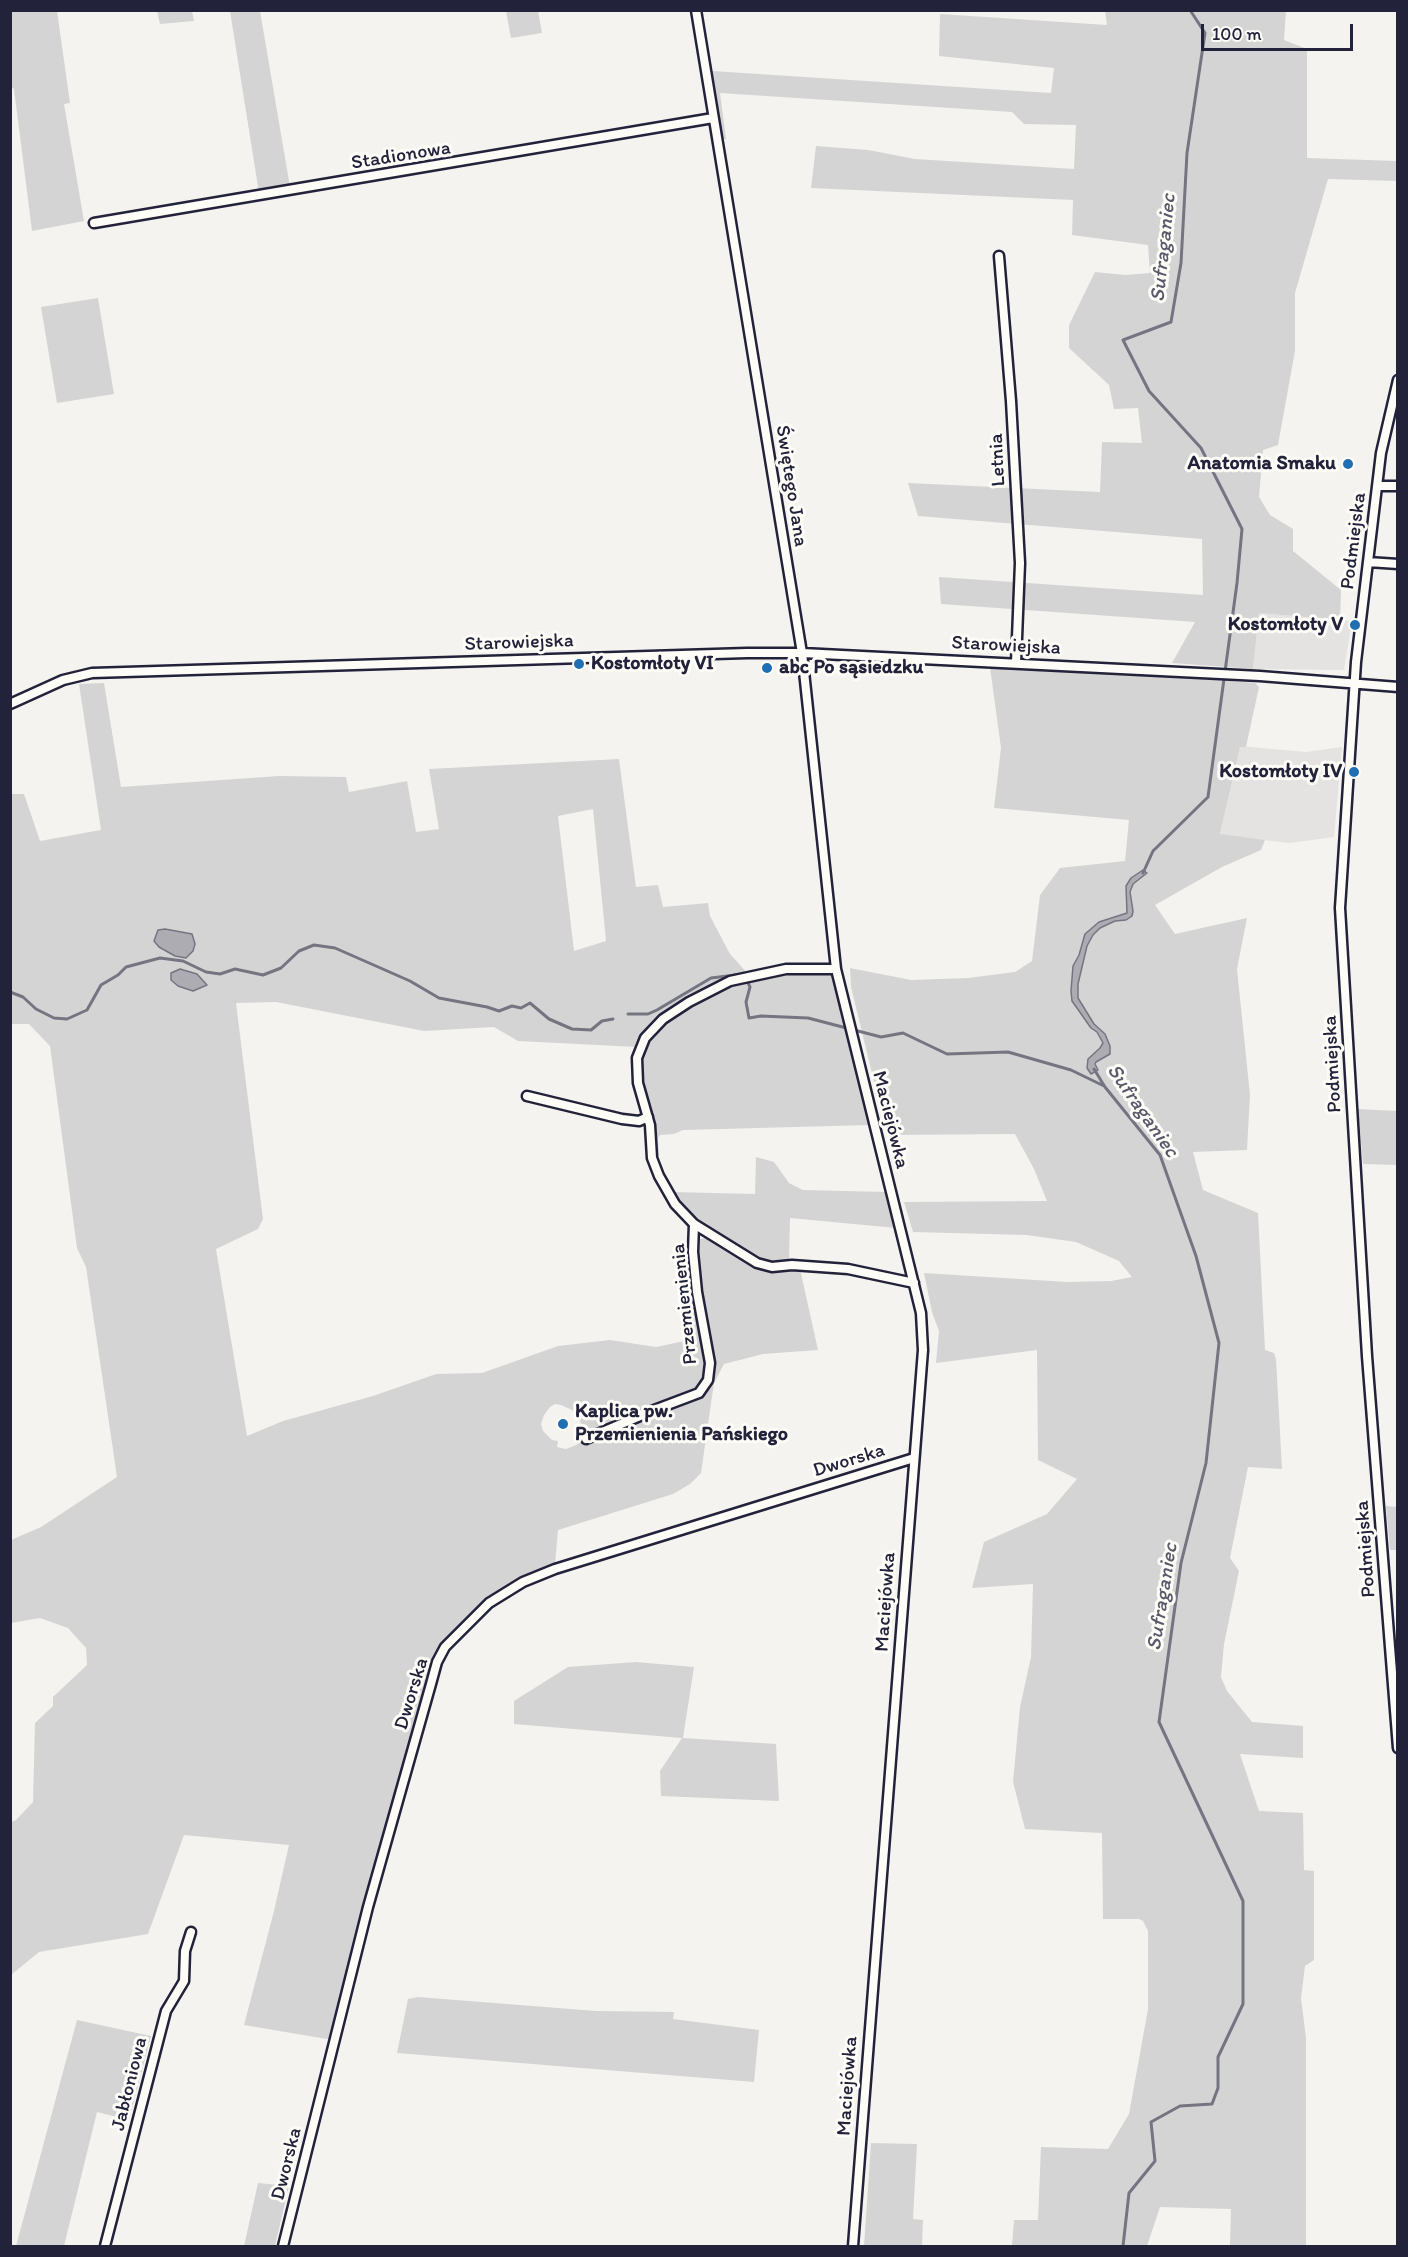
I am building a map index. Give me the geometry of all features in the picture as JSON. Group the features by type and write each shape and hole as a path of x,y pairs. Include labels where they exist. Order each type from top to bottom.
{"street":[{"name":"Świętego Jana","path":"696,10 802,653 836,969"},
{"name":"Stadionowa","path":"94,223 713,118"},
{"name":"Letnia","path":"999,256 1011,401 1020,563 1016,663"},
{"name":"Podmiejska","path":"1398,380 1381,453 1368,562 1355,683 1341,908 1367,1356 1398,1748"},
{"path":"1377,486 1398,486"},
{"path":"1368,562 1398,564"},
{"name":"Starowiejska","path":"10,704 63,680 92,673 802,653 1214,673 1355,683"},
{"path":"1355,683 1398,687"},
{"path":"836,969 786,969 730,981 688,1002 663,1019 645,1038 637,1058 638,1083 650,1125 652,1158 659,1176 675,1203 694,1224 757,1263 772,1267 792,1265 848,1269 914,1283"},
{"name":"Maciejówka","path":"836,969 921,1313 923,1350 852,2247"},
{"path":"527,1096 622,1119 639,1121 648,1117"},
{"name":"Przemienienia","path":"586,1439 699,1393 708,1380 710,1363 697,1292 693,1252 694,1224"},
{"name":"Dworska","path":"283,2247 368,1907 437,1662 445,1647 489,1603 523,1582 555,1569 914,1458"},
{"name":"Jabłoniowa","path":"105,2247 166,2011 184,1981 185,1951 191,1932"}],"shaded area":[{"path":"10,11 57,11 70,103 64,104 84,221 32,231 14,89 11,87"},
{"path":"157,11 192,11 194,21 160,24"},
{"path":"230,11 260,11 290,187 259,193"},
{"path":"506,11 538,11 542,33 511,38"},
{"path":"1105,11 1286,11 1284,40 1307,49 1307,158 1397,161 1397,181 1328,179 1295,293 1295,351 1278,445 1263,450 1259,497 1270,515 1293,529 1293,551 1341,590 1340,620 1259,613 1253,669 1172,663 1195,622 941,604 939,577 1203,595 1202,539 918,516 908,483 1100,492 1102,442 1142,443 1138,408 1114,409 1109,385 1069,348 1069,325 1095,272 1125,275 1150,273 1148,245 1072,235 1073,200 811,188 816,146 868,150 915,159 1074,169 1076,125 1024,124 1012,112 720,93 726,139 722,139 712,71 1051,93 1054,68 939,56 940,14 1107,25"},
{"path":"98,298 114,394 57,403 41,307"},
{"path":"1259,613 1352,621 1344,670 1253,669"},
{"path":"990,667 1172,676 1255,683 1259,687 1246,747 1240,747 1220,834 1265,840 1261,850 1222,867 1155,905 1175,934 1247,918 1237,969 1250,1095 1247,1150 1193,1152 1203,1190 1258,1213 1265,1350 1274,1353 1276,1359 1282,1469 1248,1467 1230,1558 1239,1571 1224,1644 1221,1677 1227,1691 1252,1722 1303,1726 1303,1758 1240,1754 1259,1811 1303,1813 1304,1870 1314,1871 1314,1960 1305,1966 1301,1998 1306,2038 1306,2246 1230,2246 1231,2209 1160,2207 1147,2246 1012,2246 1014,2220 1038,2220 1041,2147 1108,2149 1129,2114 1148,2009 1148,1931 1143,1921 1139,1919 1103,1919 1102,1833 1025,1829 1013,1782 1020,1707 1031,1657 1033,1584 972,1588 984,1542 1047,1514 1077,1479 1038,1460 1037,1350 936,1363 939,1331 932,1312 924,1273 1067,1282 1111,1281 1132,1277 1119,1261 1076,1242 1027,1235 913,1232 904,1202 1047,1201 1034,1169 1015,1134 887,1135 851,987 850,968 911,980 968,978 1015,972 1032,961 1040,895 1060,868 1125,861 1129,820 994,808 1001,748"},
{"path":"104,683 121,787 279,776 346,777 349,792 407,781 416,832 439,829 429,769 619,759 636,887 658,885 663,907 708,903 710,916 730,954 748,974 723,980 677,1003 652,1022 637,1047 518,1041 494,1027 424,1031 276,1002 236,1003 263,1219 258,1229 216,1249 247,1436 283,1421 373,1396 436,1374 482,1373 558,1346 610,1340 656,1347 694,1339 690,1276 697,1279 696,1244 700,1239 707,1238 747,1261 800,1269 818,1350 763,1354 724,1364 714,1383 701,1473 690,1484 673,1494 558,1530 555,1565 517,1581 492,1596 435,1656 333,2040 244,2025 289,1845 184,1835 148,1934 39,1952 11,1975 11,1822 16,1820 33,1802 35,1723 53,1706 53,1697 87,1665 86,1648 68,1628 40,1618 11,1623 11,1540 41,1527 117,1477 86,1267 77,1248 50,1046 29,1024 11,1024 11,794 24,794 40,841 101,830 79,684","holes":["593,809 606,941 574,951 558,816","555,1404 572,1410 580,1418 582,1436 585,1439 566,1449 557,1447 558,1441 552,1440 543,1431 541,1424 544,1415"]},
{"path":"1240,746 1306,752 1342,747 1334,837 1290,843 1220,835"},
{"path":"1143,870 1147,873 1133,884 1130,892 1132,916 1100,928 1087,946 1078,984 1078,998 1094,1024 1105,1034 1110,1046 1110,1054 1096,1062 1098,1070 1091,1074 1087,1068 1088,1059 1103,1043 1072,1001 1073,966 1085,934 1099,922 1127,913 1126,886 1131,878"},
{"path":"165,929 192,934 195,944 193,951 186,958 175,956 159,947 154,941 158,930"},
{"path":"180,969 197,974 207,985 193,991 178,986 171,980 171,973"},
{"path":"784,973 831,973 870,1125 683,1130 674,1134 660,1135 658,1138 659,1156 656,1156 654,1124 644,1084 641,1059 650,1041 666,1022 688,1005 732,984"},
{"path":"1358,1109 1397,1111 1397,1165 1363,1164"},
{"path":"756,1157 774,1162 789,1183 803,1190 886,1192 896,1228 790,1218 789,1261 774,1264 761,1261 701,1225 680,1204 672,1192 755,1194"},
{"path":"1386,1506 1397,1507 1397,1550 1390,1550"},
{"path":"636,1662 694,1667 683,1738 776,1744 779,1801 661,1796 660,1771 682,1738 514,1724 514,1701 568,1667"},
{"path":"418,1997 596,2011 674,2012 673,2019 759,2030 754,2082 397,2053 408,1999"},
{"path":"77,2020 151,2036 129,2120 97,2112 64,2246 16,2246"},
{"path":"871,2143 917,2144 913,2219 923,2220 922,2246 864,2246"},
{"path":"258,2183 289,2186 275,2246 244,2246"}],"waterway":[{"name":"Sufraganiec","path":"1143,873 1153,851 1208,797 1237,583 1242,529 1201,448 1149,391 1123,340 1171,322 1181,263 1187,153 1205,33 1190,10"},
{"path":"10,992 23,997 36,1009 54,1018 67,1019 87,1010 101,985 118,975 126,967 160,958 183,961 206,972 220,974 235,969 263,975 281,968 299,951 314,945 335,948 410,981 439,998 499,1011 512,1006 521,1008 530,1003 549,1019 572,1029 591,1030 602,1021 613,1019"},
{"path":"628,1014 648,1014 711,978 744,974 750,987 746,1002 749,1018 761,1016 808,1018 881,1037 903,1033 947,1054 1008,1052 1071,1070 1104,1086"},
{"name":"Sufraganiec","path":"1094,1069 1105,1087 1160,1155 1196,1256 1219,1343 1206,1463 1181,1563 1159,1722 1243,1901 1243,2004 1218,2057 1218,2088 1212,2104 1180,2106 1151,2122 1155,2161 1129,2193 1123,2246"}],"place":[{"name":"Anatomia Smaku","path":"1348,464"},
{"name":"Kostomłoty V","path":"1355,625"},
{"name":"Kostomłoty VI","path":"579,664"},
{"name":"abc Po sąsiedzku","path":"767,668"},
{"name":"Kostomłoty IV","path":"1354,772"},
{"name":"Kaplica pw. Przemienienia Pańskiego","path":"563,1424"}]}
